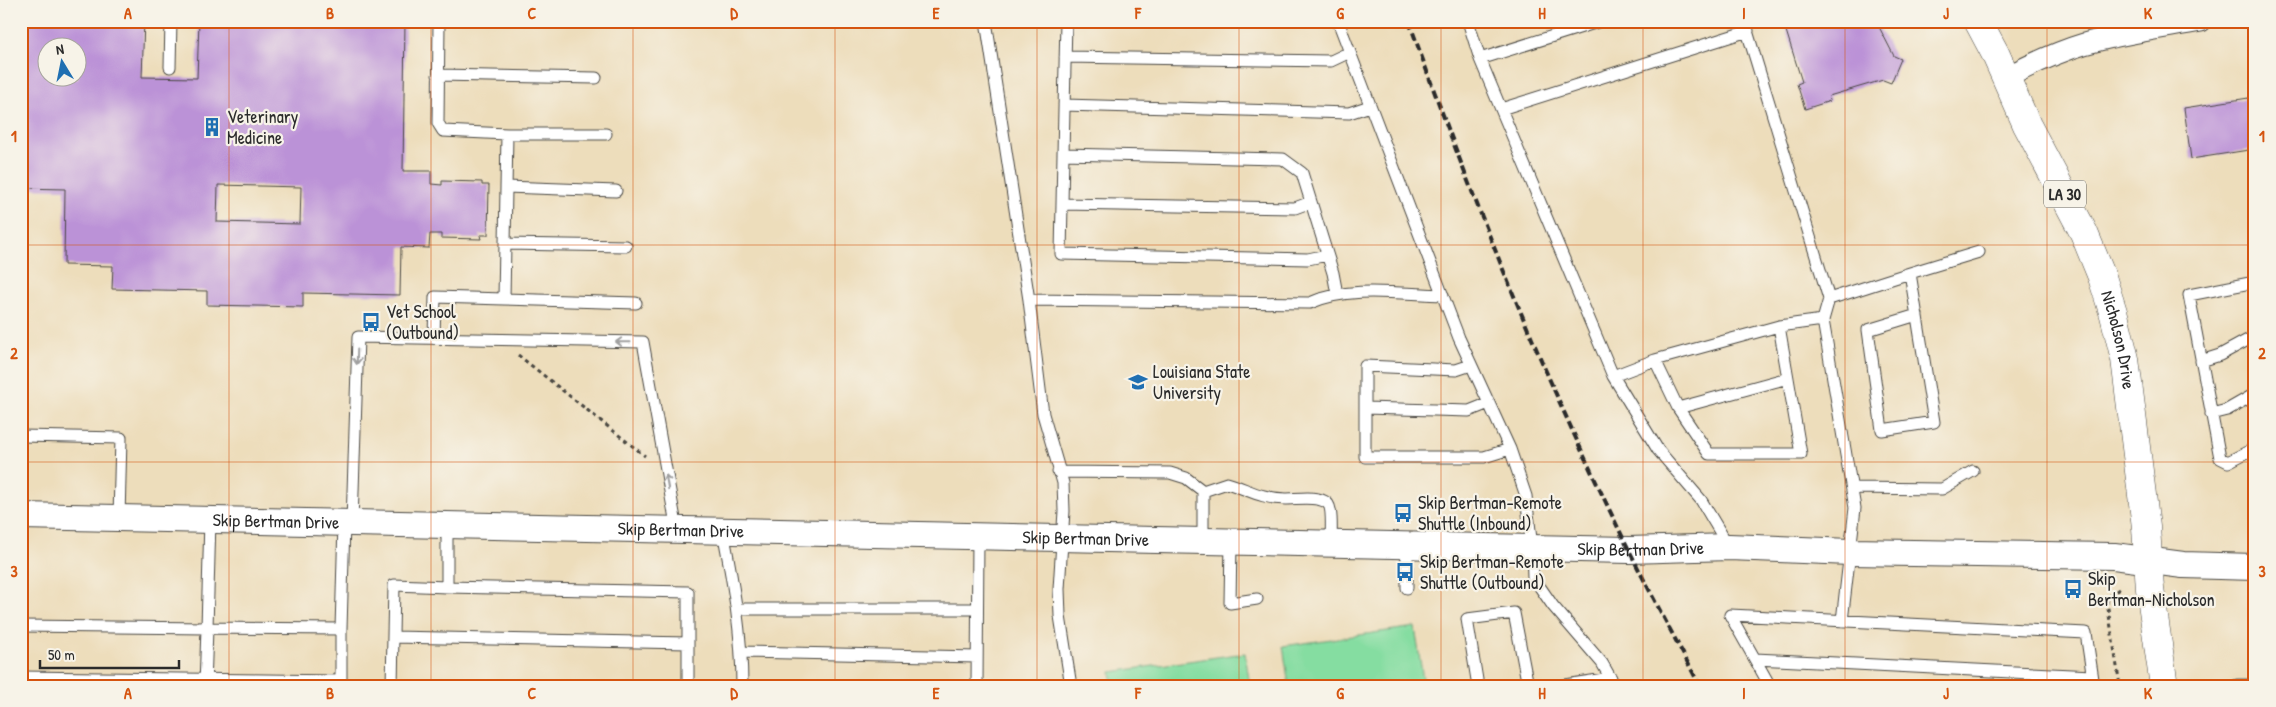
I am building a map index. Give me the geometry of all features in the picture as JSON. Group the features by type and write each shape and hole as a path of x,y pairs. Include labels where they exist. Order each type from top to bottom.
{"main road":[{"name":"Nicholson Drive","path":"1978,21 2028,125 2084,233 2102,277 2114,315 2124,360 2149,560 2150,589 2164,686"}],"street":[{"path":"2006,77 2047,58 2084,44 2201,21"},
{"name":"Skip Bertman Drive","path":"21,516 1629,550 1729,547 1850,552 2114,556 2183,565 2255,566"}],"lane":[{"path":"170,67 172,21"},
{"path":"439,21 438,123 443,131 508,134 606,134"},
{"path":"986,21 1029,300 1043,414 1058,472 1063,483 1064,511 1059,589 1060,616 1071,686"},
{"path":"1066,21 1061,254 1308,259 1328,255"},
{"path":"1338,21 1442,295 1471,365 1510,449 1526,496 1532,548 1533,577 1553,606 1602,663 1613,682 1559,686"},
{"path":"1468,21 1480,59 1613,376 1658,450 1701,500 1729,547"},
{"path":"1480,59 1601,21"},
{"path":"1501,109 1746,26 1829,299 1823,320 1855,508 1842,621"},
{"path":"1065,57 1331,60 1350,52"},
{"path":"438,75 596,78"},
{"path":"1064,105 1350,113 1370,106"},
{"path":"504,299 508,134"},
{"path":"1062,154 1283,159 1302,173 1328,255 1338,294"},
{"path":"506,187 616,191"},
{"path":"1062,204 1295,208 1311,202"},
{"path":"505,244 626,246"},
{"path":"1829,299 1979,252"},
{"path":"1910,273 1917,315 1934,422 1882,430 1868,330 1917,315"},
{"path":"2255,282 2190,295 2220,458 2228,462 2255,448"},
{"path":"1029,300 1310,303 1338,294 1442,295"},
{"path":"434,338 435,297 636,302"},
{"path":"1613,376 1655,360 1779,326 1823,320"},
{"path":"1655,360 1678,408 1709,454 1800,454 1779,326"},
{"path":"2201,361 2220,355 2255,336"},
{"path":"21,678 205,683 341,683 341,629 358,337 643,342 677,530"},
{"path":"1471,365 1456,370 1365,366 1364,457 1484,457 1510,449"},
{"path":"1678,408 1788,378"},
{"path":"2211,414 2227,410 2255,394"},
{"path":"1365,408 1469,411 1489,403"},
{"path":"21,436 121,438 119,518"},
{"path":"1852,488 1942,489 1973,471"},
{"path":"1058,472 1170,472 1186,478 1203,491"},
{"path":"1203,491 1227,483 1255,495 1271,498 1317,499 1326,502 1330,507 1332,544"},
{"path":"1203,491 1203,541"},
{"path":"205,683 210,520"},
{"path":"447,587 448,525"},
{"path":"722,531 737,609 742,652 742,686"},
{"path":"977,686 978,536"},
{"path":"1230,542 1230,603 1257,599"},
{"path":"1407,545 1407,588"},
{"path":"392,686 394,585 688,592 688,686"},
{"path":"737,609 977,609"},
{"path":"1478,686 1468,618 1514,613 1528,686"},
{"path":"1755,659 2093,681 2086,633 1730,615 1770,686"},
{"path":"21,626 341,629"},
{"path":"393,637 688,644"},
{"path":"742,652 977,657"},
{"path":"2237,685 2255,685"}],"path":[{"path":"514,352 645,456"},
{"path":"2119,589 2110,596 2107,602 2120,686"}],"green space":[{"path":"1415,627 1424,686 1289,686 1283,646"},
{"path":"1245,653 1250,686 1113,686 1111,672"}],"building":[{"name":"Veterinary Medicine","path":"21,21 144,21 142,77 197,78 199,21 405,21 403,171 431,171 431,184 442,185 442,181 482,182 482,185 489,185 488,235 480,235 481,239 441,238 441,234 430,234 429,248 401,247 400,295 303,293 303,307 207,305 207,291 112,289 113,266 64,265 65,189 21,188","holes":["218,185 301,187 300,224 217,222"]},
{"path":"1783,21 1876,21 1894,56 1901,59 1891,83 1883,80 1829,96 1830,101 1805,109 1797,84 1802,82"},
{"path":"2255,97 2255,149 2191,159 2184,108"}],"railway":[{"path":"1409,21 1458,155 1538,354 1628,548 1700,686"}],"place":[{"name":"Veterinary Medicine","path":"212,127"},
{"name":"Vet School (Outbound)","path":"371,322"},
{"name":"Louisiana State University","path":"1138,382"},
{"name":"Skip Bertman-Remote Shuttle (Inbound)","path":"1403,513"},
{"name":"Skip Bertman-Remote Shuttle (Outbound)","path":"1405,572"},
{"name":"Skip Bertman-Nicholson","path":"2073,589"}]}
